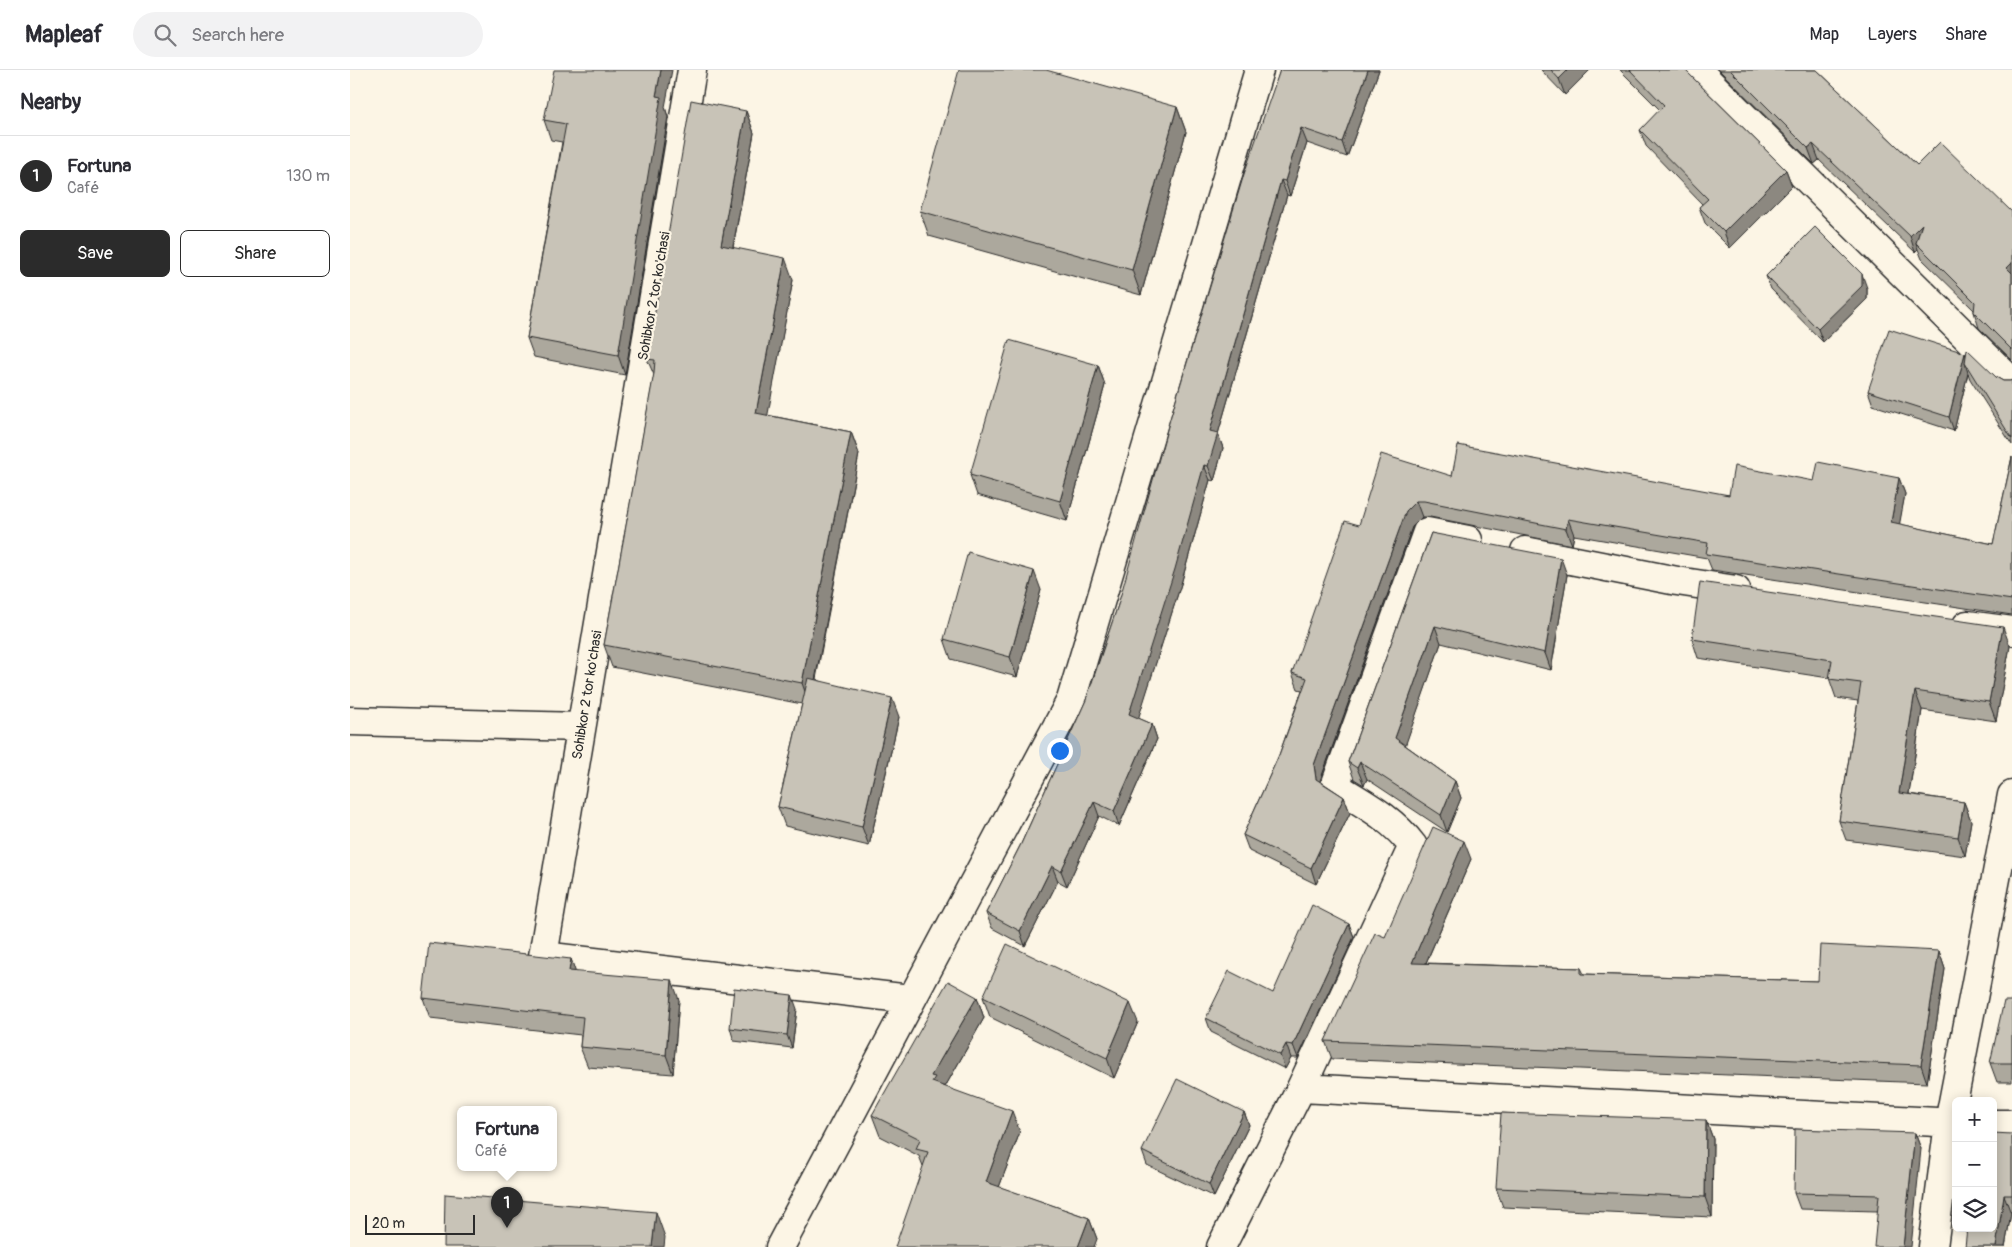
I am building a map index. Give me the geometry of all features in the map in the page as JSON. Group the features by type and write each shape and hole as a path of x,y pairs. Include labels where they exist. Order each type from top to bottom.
{"street":[{"name":"Sohibkor 2 tor ko'chasi","path":"692,70 544,956 910,999"},
{"path":"780,1247 910,999 1071,700 1259,70"},
{"path":"1697,70 2012,382"},
{"path":"1221,1247 1301,1088 1413,846 1400,829 1384,816 1335,786 1427,532 1677,581 1766,594"},
{"path":"1943,621 2012,631"},
{"path":"350,721 581,727"},
{"path":"1957,1097 2012,795"},
{"path":"1301,1088 1952,1123 1933,1247"},
{"path":"1997,1124 2012,1124"}],"building":[{"path":"554,70 661,70 656,96 661,97 618,355 527,338 566,124 544,120"},
{"path":"959,70 1046,70 1177,107 1132,270 920,211"},
{"path":"1280,70 1368,70 1342,142 1301,128 1285,181 1281,180 1210,431 1218,433 1208,466 1204,465 1175,569 1129,714 1152,724 1114,811 1094,802 1061,871 1052,866 1020,931 986,913 1021,844 1086,700 1118,605 1170,419 1244,174"},
{"path":"1551,70 1568,70 1559,79"},
{"path":"1630,70 1685,70 1786,170 1724,232 1699,207 1708,199 1640,130 1664,105"},
{"path":"1730,70 1817,70 1917,165 1940,142 2012,212 2012,263 2007,268 2012,273 2012,350 1974,312 1975,302 1916,243 1922,224 1910,236 1813,144 1808,148"},
{"path":"691,100 746,111 721,245 785,258 756,413 851,432 802,683 604,645 654,373 655,360 647,359"},
{"path":"1815,227 1862,274 1862,286 1818,329 1766,276"},
{"path":"1889,329 1965,353 1949,417 1868,391"},
{"path":"1009,340 1098,365 1060,501 970,475"},
{"path":"1967,349 1996,377 2003,381 2012,380 2012,439 1965,363"},
{"path":"1458,445 1729,495 1734,466 1814,481 1818,462 1899,478 1891,522 1993,544 2012,457 2012,600 1706,554 1708,543 1568,519 1566,529 1416,501 1406,511 1314,765 1316,779 1344,797 1311,868 1243,835 1279,755 1307,678 1292,673 1345,521 1359,525 1381,454 1452,476"},
{"path":"1431,533 1561,558 1545,653 1435,626 1395,738 1455,781 1441,815 1360,762 1357,768 1348,762"},
{"path":"968,552 1034,571 1010,657 944,639"},
{"path":"1700,582 2003,627 1989,702 1915,691 1899,793 1964,802 1958,837 1839,821 1861,683 1829,679 1832,660 1692,639"},
{"path":"808,678 892,698 862,827 778,807"},
{"path":"1433,827 1464,841 1412,963 1581,968 1581,974 1818,981 1820,945 1939,951 1921,1065 1325,1041 1375,933 1385,937"},
{"path":"1312,905 1349,924 1293,1045 1286,1044 1280,1055 1206,1018 1229,971 1273,993"},
{"path":"429,943 571,959 569,971 672,980 666,1055 580,1047 583,1017 423,998"},
{"path":"1007,944 1130,1003 1107,1058 983,997"},
{"path":"948,981 977,997 931,1076 935,1077 932,1082 1012,1111 986,1182 1089,1218 1078,1247 895,1247 928,1152 916,1149 920,1139 872,1115"},
{"path":"734,988 792,995 787,1035 730,1028"},
{"path":"2004,1001 2012,1001 2012,1063 1990,1063"},
{"path":"1177,1079 1244,1112 1209,1184 1142,1151"},
{"path":"1501,1113 1706,1120 1705,1197 1496,1188"},
{"path":"1795,1129 1915,1133 1903,1247 1874,1247 1879,1195 1794,1193"},
{"path":"1997,1133 2012,1134 2012,1195 2004,1195 1996,1247 1965,1247 1967,1232 1997,1232"},
{"path":"445,1194 656,1212 652,1247 444,1247"}],"place":[{"name":"Fortuna","path":"507,1228"}]}
